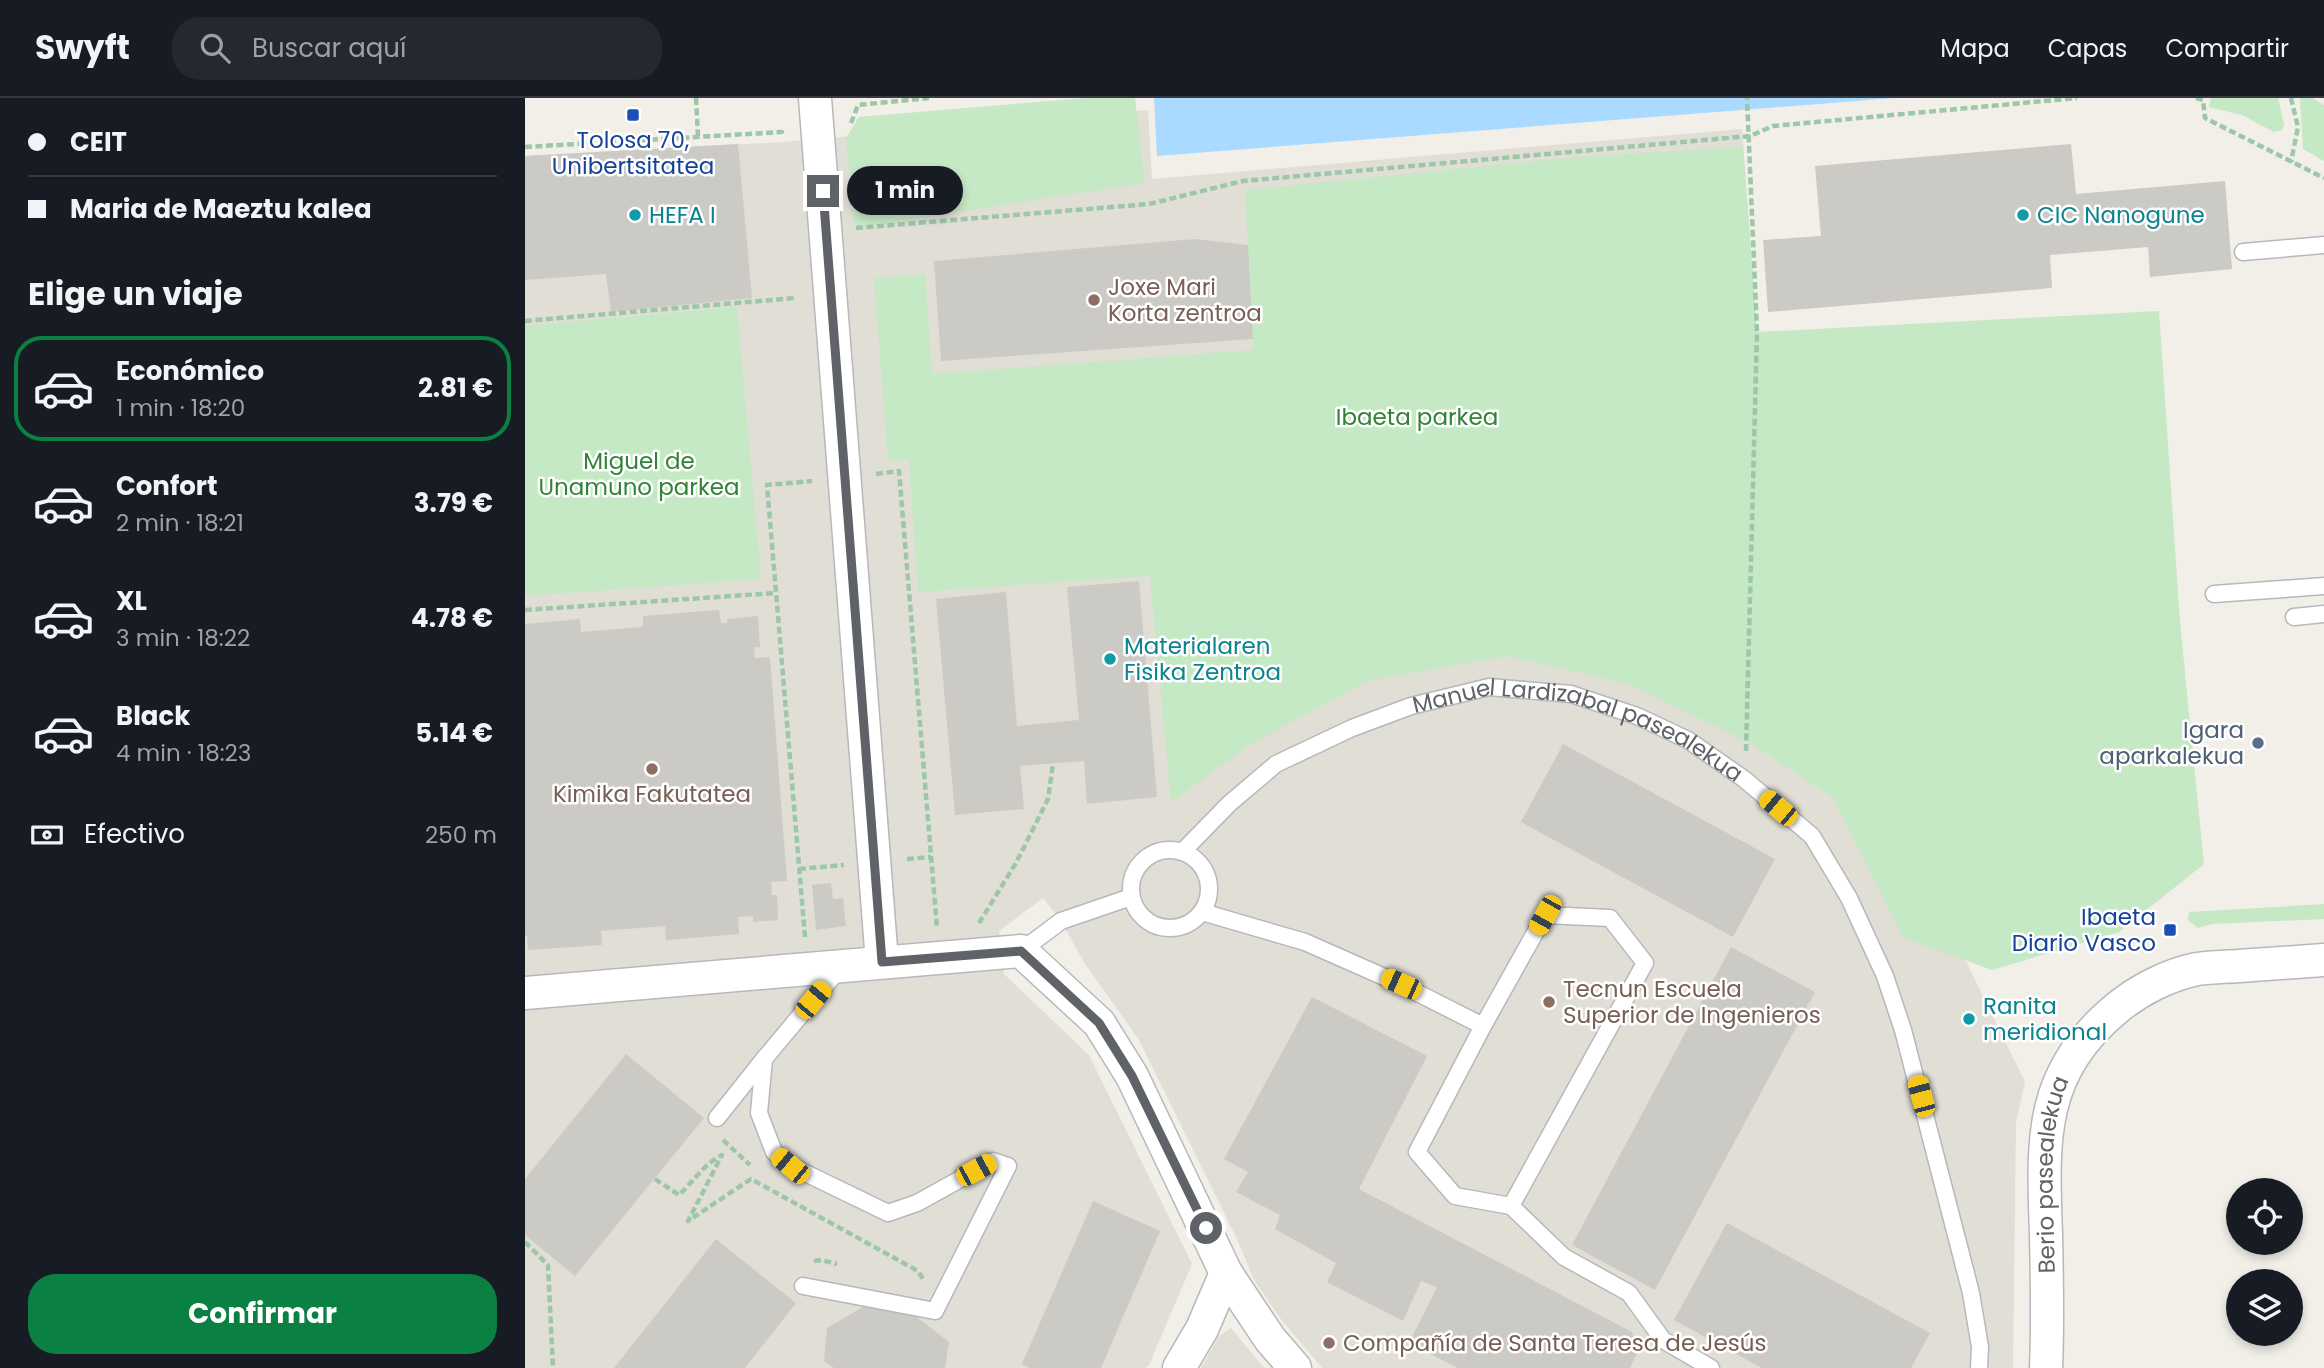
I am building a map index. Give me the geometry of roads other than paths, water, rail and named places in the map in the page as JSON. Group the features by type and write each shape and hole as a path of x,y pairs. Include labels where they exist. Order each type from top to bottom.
{"street":[{"path":"815,98 882,962"},
{"path":"525,993 1021,951 1099,1023 1132,1076 1226,1273 1271,1339 1295,1368"},
{"name":"Berio pasealekua","path":"2046,1368 2048,1312 2044,1156 2052,1104 2073,1057 2088,1036 2126,1000 2172,976 2197,969 2324,960"},
{"path":"1179,1368 1202,1329 1226,1273"}],"lane":[{"path":"2243,252 2324,245"},
{"path":"2214,594 2324,586"},
{"path":"2294,617 2324,614"},
{"name":"Manuel Lardizabal pasealekua","path":"1182,852 1230,803 1276,764 1352,728 1411,706 1489,687 1571,694 1637,716 1688,740 1744,779 1812,836 1849,898 1885,976 1903,1030 1971,1293 1980,1347 1979,1368"},
{"path":"1168,850 1182,852 1200,864 1207,876 1207,900 1202,912 1186,925 1173,929 1157,927 1136,911 1130,885 1142,861 1168,850"},
{"path":"1021,951 1061,920 1131,897"},
{"path":"1202,912 1305,942 1401,984 1483,1026"},
{"path":"1511,1206 1645,962 1610,918 1545,915 1417,1152 1454,1196 1511,1206 1564,1257 1629,1293 1663,1340 1711,1368"},
{"path":"717,1118 841,966"},
{"path":"764,1059 759,1113 774,1152 790,1166 888,1213 917,1203 993,1161 1008,1166 936,1311 803,1286"}],"water":[{"path":"1154,98 1894,98 1157,156"}],"place":[{"name":"Tolosa 70, Unibertsitatea","path":"633,115"},
{"name":"HEFA I","path":"635,215"},
{"name":"CIC Nanogune","path":"2023,215"},
{"name":"Joxe Mari Korta zentroa","path":"1094,300"},
{"name":"Materialaren Fisika Zentroa","path":"1110,659"},
{"name":"Igara aparkalekua","path":"2258,743"},
{"name":"Kimika Fakutatea","path":"652,769"},
{"name":"Ibaeta Diario Vasco","path":"2170,930"},
{"name":"Tecnun Escuela Superior de Ingenieros","path":"1549,1002"},
{"name":"Ranita meridional","path":"1969,1019"},
{"name":"Compañía de Santa Teresa de Jesús","path":"1329,1343"}],"park label":[{"name":"Ibaeta parkea","path":"1417,417"},
{"name":"Miguel de Unamuno parkea","path":"639,474"}]}
